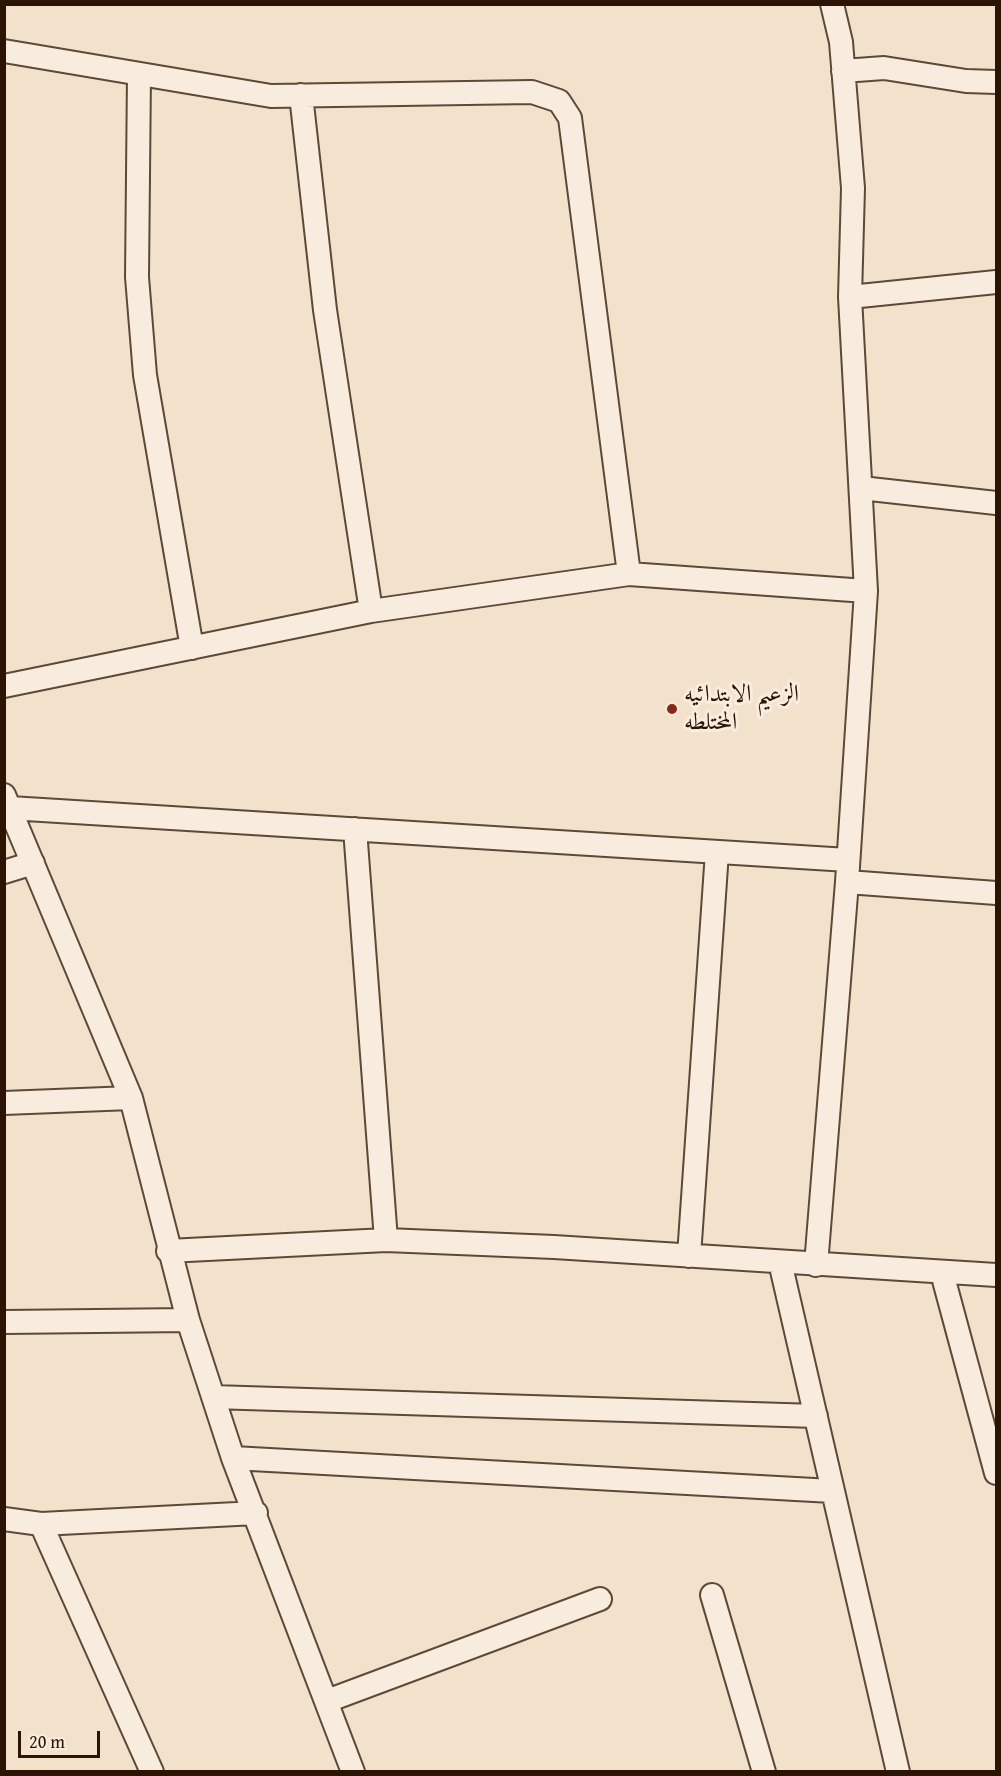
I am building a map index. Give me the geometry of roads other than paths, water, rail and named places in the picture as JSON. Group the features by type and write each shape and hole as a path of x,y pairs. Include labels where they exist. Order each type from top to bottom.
{"street":[{"path":"816,1266 866,591 850,297 853,188 843,71 832,4"},
{"path":"4,51 271,96 532,92 559,101 570,118 629,574"},
{"path":"843,71 884,68 966,81 996,82"},
{"path":"139,74 137,277 145,375 192,648"},
{"path":"301,95 326,310 371,611"},
{"path":"850,297 996,282"},
{"path":"861,488 996,503"},
{"path":"4,686 371,611 629,574 866,591"},
{"path":"353,1772 256,1513 233,1458 168,1251 131,1098 7,801 355,829 717,852 996,893"},
{"path":"355,829 386,1240"},
{"path":"689,1256 717,852"},
{"path":"4,873 33,863"},
{"path":"4,1103 131,1098"},
{"path":"168,1251 386,1240 996,1275"},
{"path":"780,1262 898,1772"},
{"path":"942,1273 996,1473"},
{"path":"4,1322 188,1320"},
{"path":"213,1397 816,1416"},
{"path":"233,1458 832,1491"},
{"path":"4,1520 41,1524 256,1513"},
{"path":"41,1524 152,1772"},
{"path":"712,1594 764,1772"},
{"path":"327,1701 600,1599"}],"place":[{"name":"الزعيم الابتدائيه المختلطه","path":"672,709"}]}
